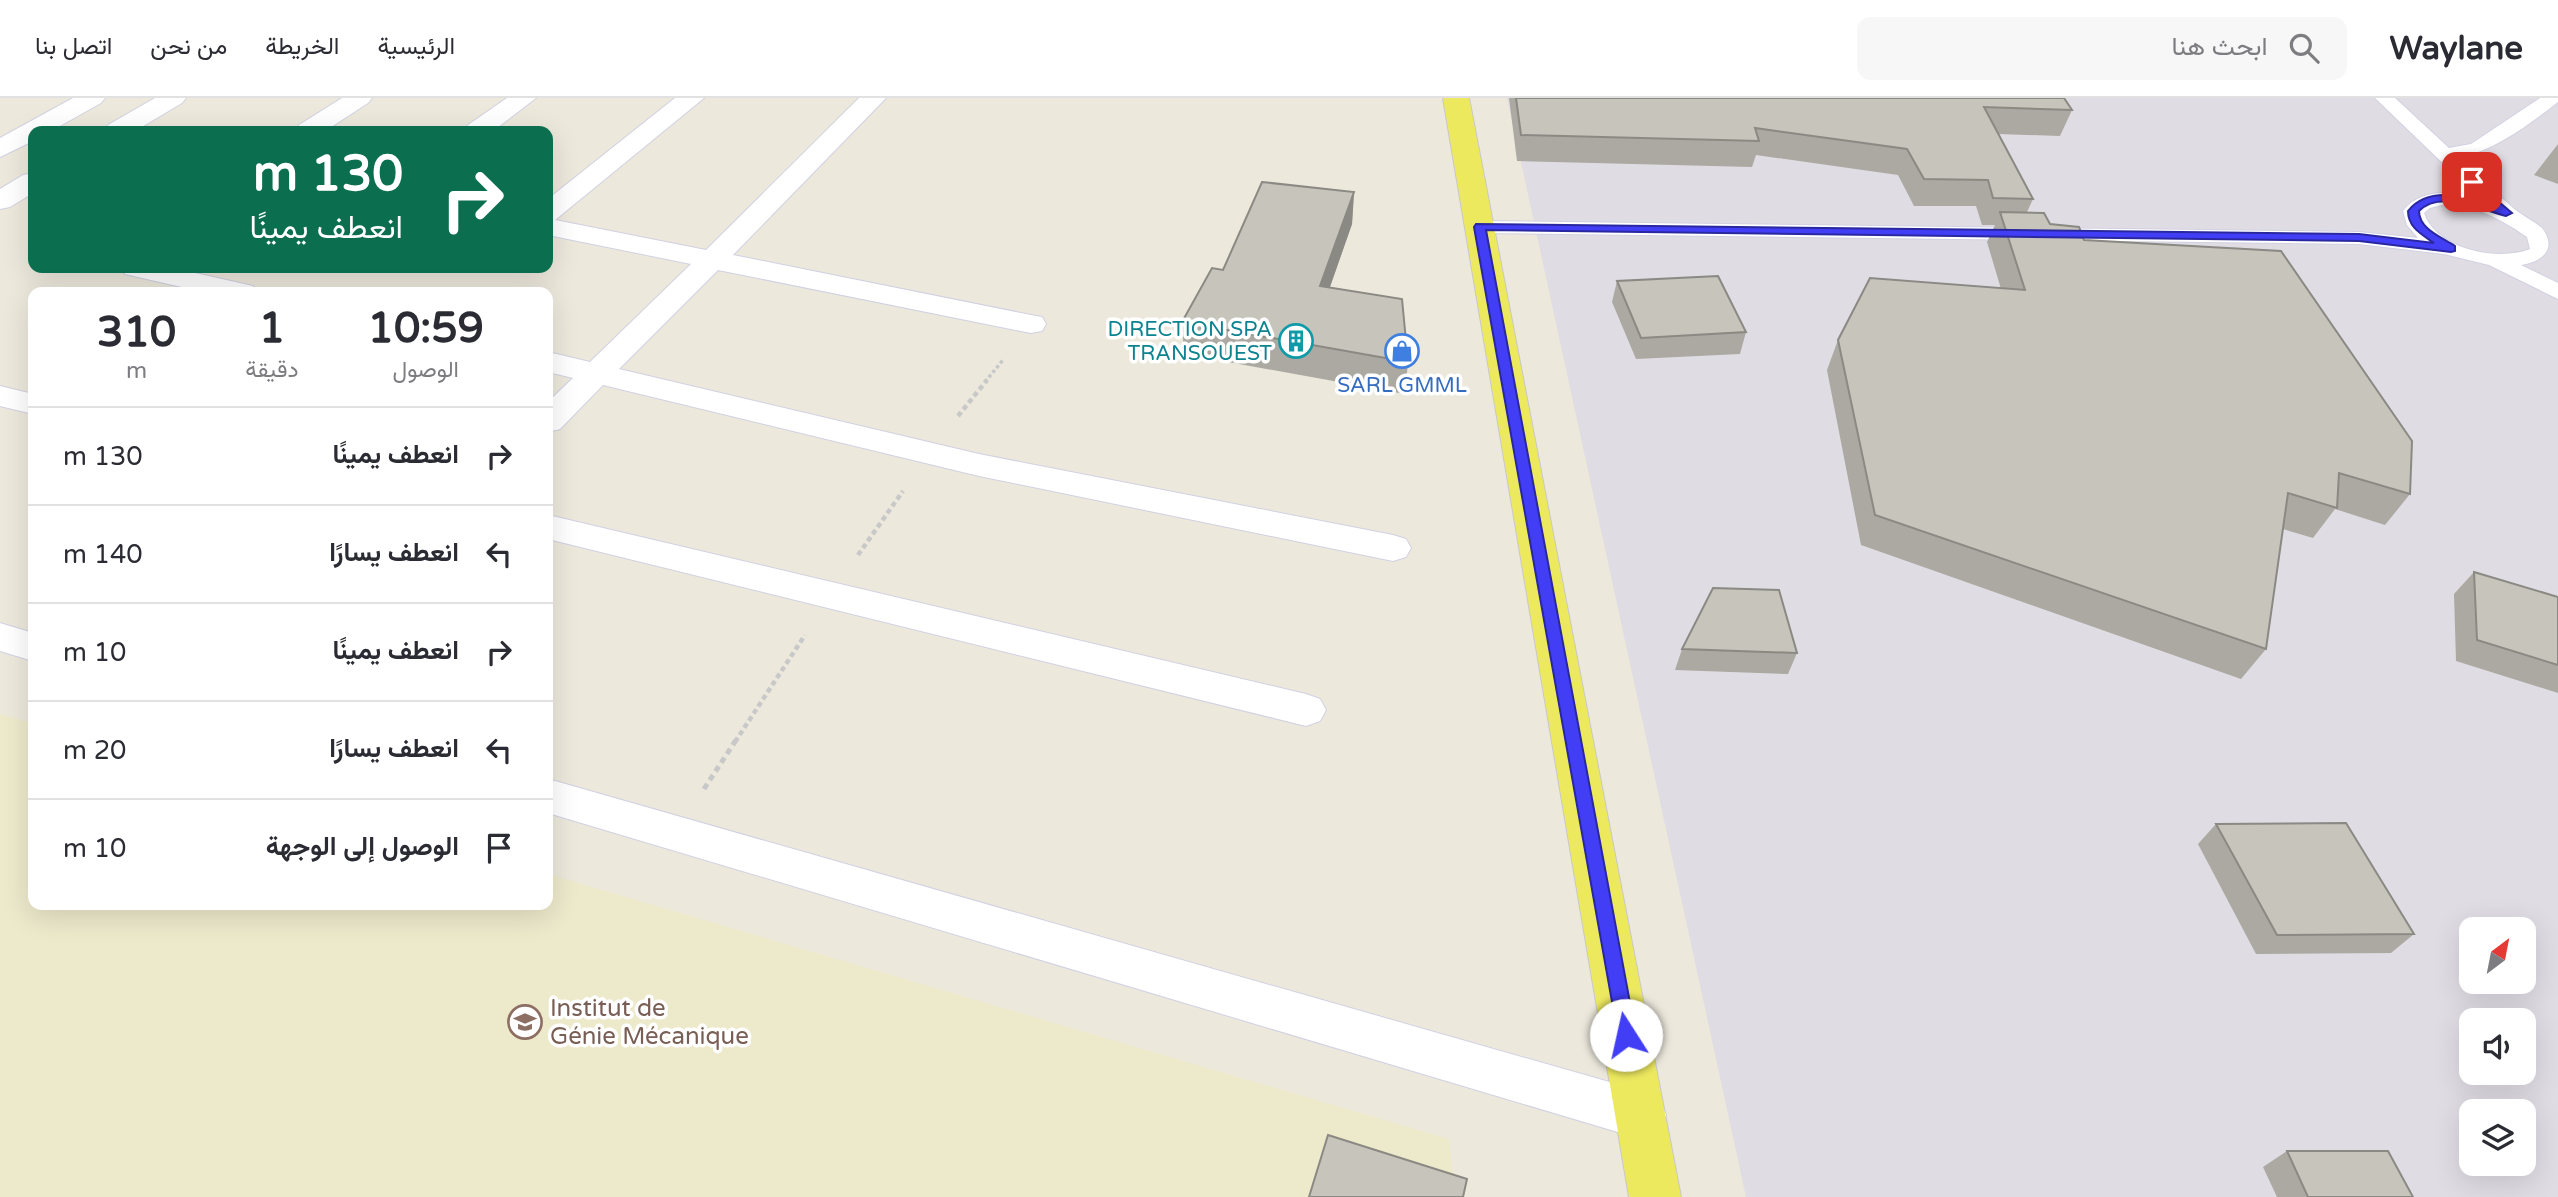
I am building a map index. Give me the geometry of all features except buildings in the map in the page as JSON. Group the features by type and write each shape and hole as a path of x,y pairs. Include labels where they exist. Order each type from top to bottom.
{"main road":[{"path":"1456,98 1655,1197"}],"street":[{"path":"37,126 92,98"},
{"path":"125,126 173,98"},
{"path":"316,126 359,98"},
{"path":"484,126 523,98"},
{"path":"553,209 691,98"},
{"path":"553,416 873,98"},
{"path":"6,142 28,131"},
{"path":"0,201 28,184"},
{"path":"553,228 1031,324"},
{"path":"157,273 220,287"},
{"path":"553,363 979,465 1393,548"},
{"path":"0,396 28,403"},
{"path":"553,528 1306,710"},
{"path":"0,637 28,645"},
{"path":"553,797 1641,1115"}],"lane":[{"path":"2384,98 2506,213"},
{"path":"2445,155 2477,148 2552,98"},
{"path":"2431,200 2445,155"},
{"path":"2451,248 2432,239 2413,219 2413,211 2419,204 2431,200 2464,200 2506,213 2524,222 2558,257"},
{"path":"2359,238 2413,219"},
{"path":"1480,227 2359,238 2451,248 2494,260 2558,292"},
{"path":"2494,260 2530,258 2540,252 2542,243"}],"shaded area":[{"path":"1507,98 2558,98 2558,1197 1746,1197"},
{"name":"Institut de Génie Mécanique","path":"0,714 28,722 28,910 553,910 553,875 1449,1139 1455,1197 0,1197"}],"place":[{"name":"DIRECTION SPA TRANSOUEST","path":"1296,341"},
{"name":"SARL GMML","path":"1402,351"},
{"name":"Institut de Génie Mécanique","path":"525,1022"}],"route":[{"path":"1626,1035 1480,227 2359,238 2451,248 2432,239 2421,229 2413,219 2413,211 2419,204 2446,199 2486,205 2506,213 2472,182"}]}
